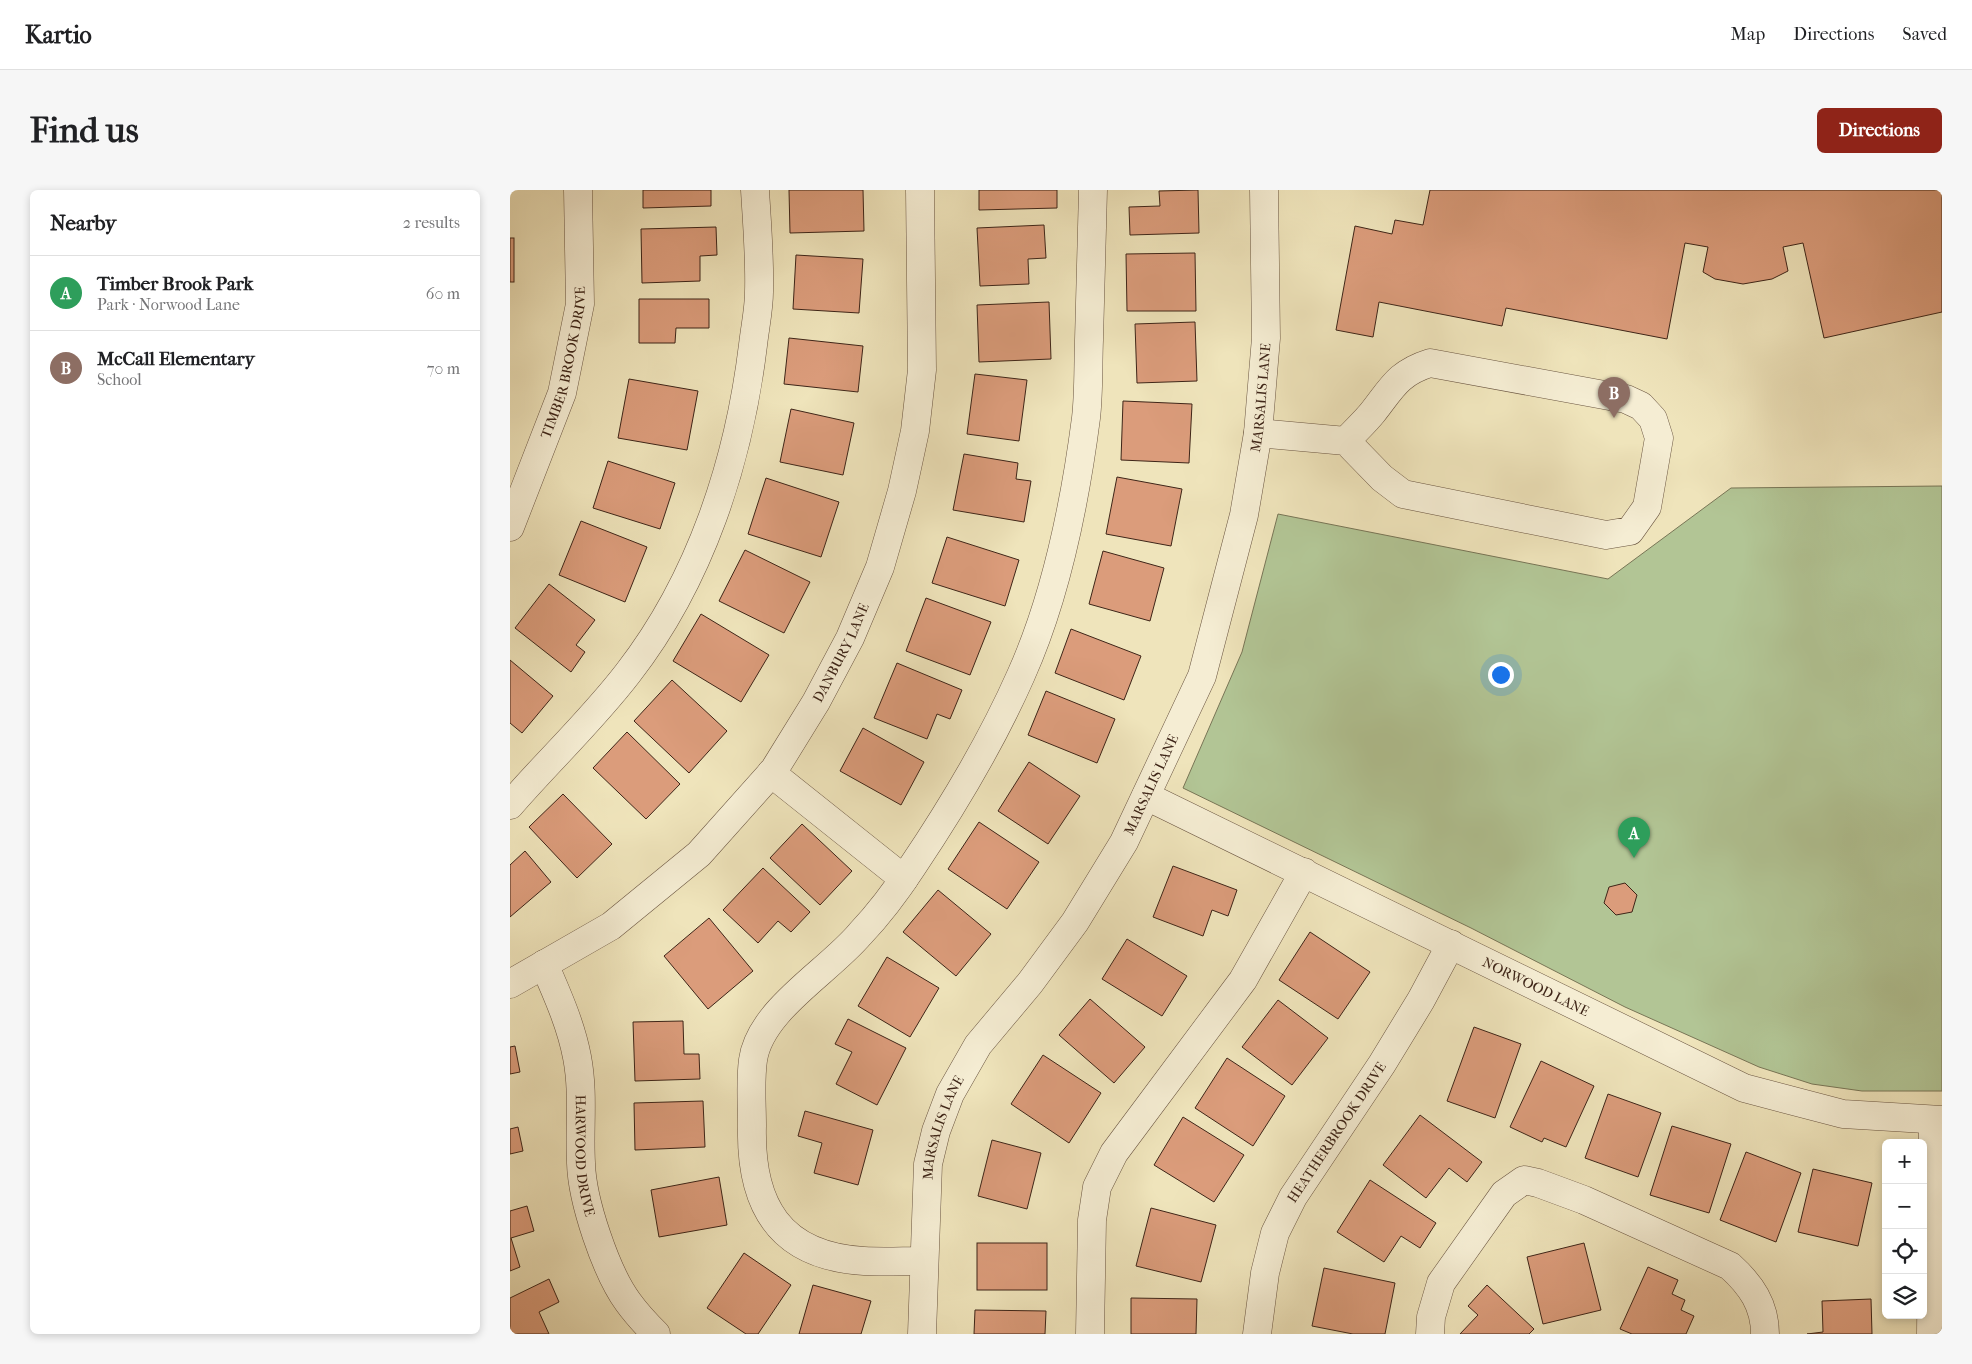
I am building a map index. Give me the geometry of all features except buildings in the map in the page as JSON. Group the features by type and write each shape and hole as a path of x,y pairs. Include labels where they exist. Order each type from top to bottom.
{"street":[{"name":"TIMBER BROOK DRIVE","path":"510,527 562,393 580,304 578,190"},
{"path":"510,805 584,727 630,672 667,616 696,560 731,465 748,387 759,293 756,190"},
{"name":"DANBURY LANE","path":"510,984 611,926 699,854 771,773 816,702 850,638 880,567 902,492 914,431 922,370 920,190"},
{"path":"923,1261 861,1261 806,1247 787,1236 770,1215 767,1208 758,1186 751,1152 753,1060 761,1032 776,1013 860,936 904,879 977,765 1022,673 1047,602 1071,519 1086,414 1093,190"},
{"name":"MARSALIS LANE","path":"922,1334 923,1261 928,1164 936,1131 950,1094 978,1045 1030,983 1075,922 1124,842 1202,676 1244,515 1258,433 1266,338 1264,190"},
{"path":"1258,433 1346,441 1382,478 1403,494 1606,535 1630,531 1646,507 1659,438 1653,419 1641,406 1626,399 1430,363 1413,368 1394,383 1372,413 1346,441"},
{"path":"771,773 904,879"},
{"name":"NORWOOD LANE","path":"1146,796 1744,1088 1843,1114 1937,1120"},
{"path":"1090,1334 1092,1220 1098,1187 1114,1153 1243,980 1304,872"},
{"name":"HEATHERBROOK DRIVE","path":"1257,1334 1267,1265 1276,1233 1293,1197 1387,1056 1421,1000 1451,944"},
{"name":"HARWOOD DRIVE","path":"544,964 563,1009 577,1056 581,1090 581,1165 588,1210 606,1257 627,1302 656,1334"},
{"path":"1931,1334 1937,1120"},
{"path":"1430,1334 1431,1317 1441,1283 1504,1194 1524,1180 1538,1183 1584,1200 1730,1266 1747,1281 1756,1295 1765,1322 1765,1334"}],"green space":[{"path":"1942,486 1942,1091 1862,1091 1812,1084 1759,1067 1625,1007 1471,928 1183,788 1242,652 1278,514 1608,579 1731,488"}],"place":[{"name":"McCall Elementary","path":"1614,418"},
{"name":"Timber Brook Park","path":"1634,858"}]}
